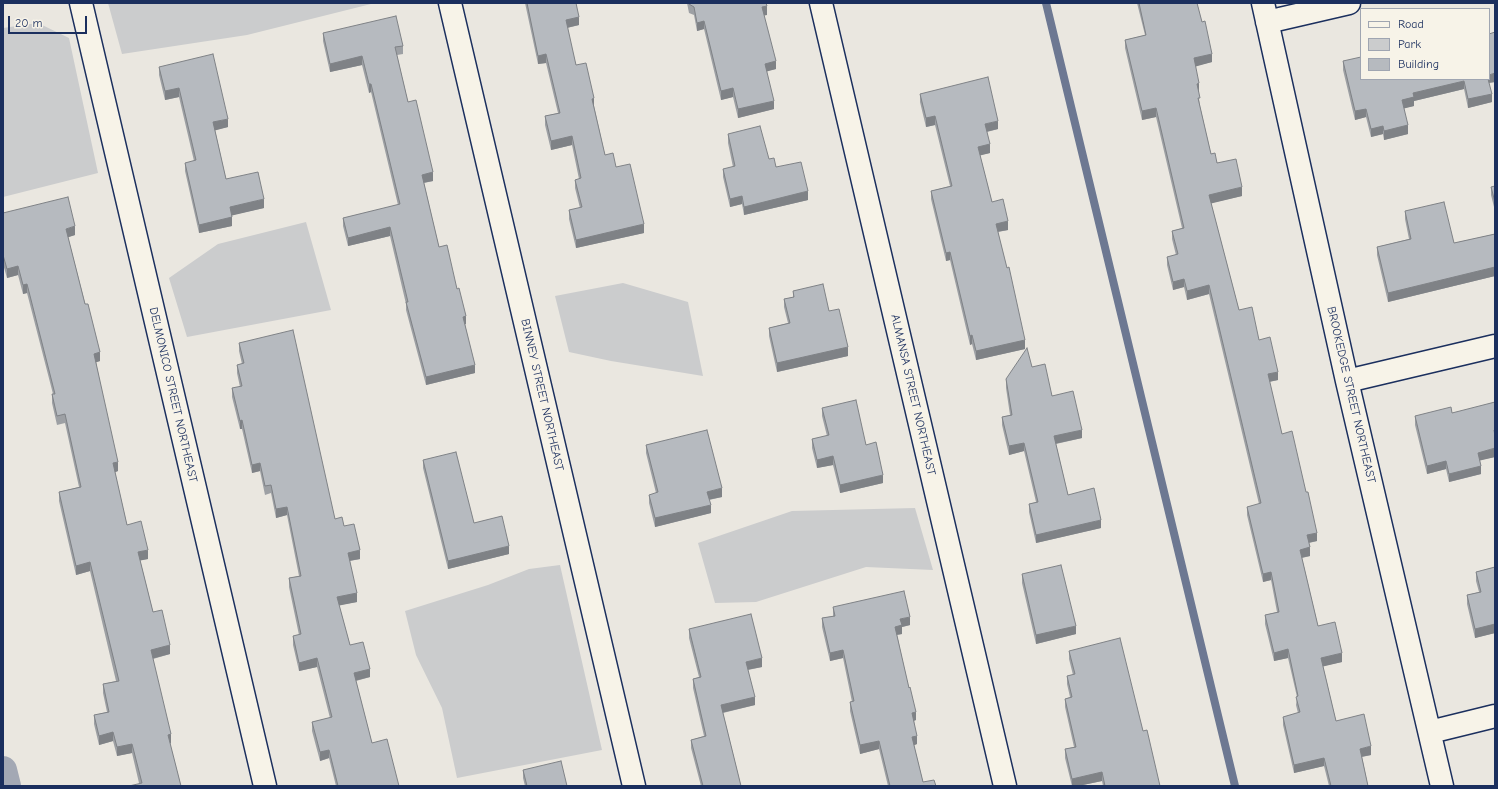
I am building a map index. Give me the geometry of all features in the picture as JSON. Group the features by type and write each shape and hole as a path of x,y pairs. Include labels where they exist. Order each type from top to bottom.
{"street":[{"name":"DELMONICO STREET NORTHEAST","path":"81,3 265,786"},
{"name":"BINNEY STREET NORTHEAST","path":"450,3 634,786"},
{"name":"ALMANSA STREET NORTHEAST","path":"821,3 1005,786"},
{"path":"1265,13 1349,3"},
{"name":"BROOKEDGE STREET NORTHEAST","path":"1265,13 1348,382 1442,786"},
{"path":"1348,382 1495,346"},
{"path":"1430,732 1495,716"}],"green space":[{"path":"108,3 375,3 247,35 122,54"},
{"path":"38,23 69,38 98,173 3,197 3,28"},
{"path":"306,222 331,310 187,337 169,278 218,244"},
{"path":"623,283 688,302 703,376 611,361 569,352 555,296"},
{"path":"915,508 933,570 866,567 756,602 715,603 698,543 792,511"},
{"path":"560,565 602,750 457,778 442,708 416,655 405,611 488,585 529,569"}],"building":[{"path":"527,3 576,3 579,17 566,20 576,65 586,63 594,98 592,99 605,155 613,153 616,167 630,164 644,224 576,240 569,210 582,207 575,180 581,178 572,136 551,141 545,116 560,113 546,54 538,56"},
{"path":"689,3 766,3 767,6 762,7 776,61 765,64 774,101 738,109 733,88 721,91 704,21 697,23 694,7"},
{"path":"1139,3 1197,3 1202,22 1205,21 1212,54 1194,58 1199,83 1197,84 1200,98 1198,98 1211,154 1215,153 1217,163 1236,159 1242,187 1209,195 1239,310 1252,307 1259,340 1270,337 1278,372 1268,374 1282,434 1292,431 1317,533 1307,535 1310,547 1300,550 1318,626 1335,622 1342,653 1321,658 1336,721 1364,714 1371,746 1360,749 1368,786 1331,786 1324,758 1294,765 1283,717 1300,712 1296,697 1298,696 1288,649 1274,653 1265,615 1279,612 1271,572 1263,574 1247,507 1261,503 1209,285 1187,291 1184,279 1173,282 1167,257 1178,254 1172,231 1184,228 1156,108 1142,111 1125,40 1146,35"},
{"path":"396,16 403,46 395,47 408,102 416,100 433,172 422,175 439,247 447,245 457,289 459,288 466,316 463,317 475,365 426,377 406,302 408,302 390,227 348,238 343,218 400,204 371,84 369,84 362,56 330,64 323,33"},
{"path":"1495,32 1495,73 1490,75 1490,34"},
{"path":"213,54 228,119 213,122 226,179 258,172 264,199 230,207 232,217 199,225 185,163 196,160 179,88 165,91 159,67"},
{"path":"1360,57 1360,80 1488,80 1492,94 1468,99 1464,81 1413,93 1414,97 1402,100 1408,125 1384,131 1383,126 1371,129 1366,109 1355,111 1343,61"},
{"path":"988,77 998,121 985,124 990,144 978,147 992,202 1003,199 1008,221 996,224 1007,268 1009,267 1025,340 976,351 972,335 970,336 950,252 946,253 931,191 952,186 935,116 926,118 920,94"},
{"path":"760,126 769,159 774,158 776,167 801,162 808,191 744,207 742,196 730,199 723,169 735,166 728,134"},
{"path":"1495,186 1495,202 1491,187"},
{"path":"68,197 75,226 66,229 85,304 88,304 100,352 94,354 118,462 113,463 127,525 141,521 148,550 138,552 153,612 162,610 170,645 151,650 171,734 168,735 181,786 129,786 142,783 132,744 117,747 113,732 99,736 94,715 109,712 103,684 119,681 90,562 76,566 59,492 81,487 65,414 57,416 52,394 55,394 27,284 23,285 18,266 7,269 3,255 3,213"},
{"path":"1444,202 1454,243 1495,234 1495,267 1388,293 1377,247 1411,239 1405,211"},
{"path":"823,284 829,311 839,309 848,347 777,363 769,328 790,323 784,299 794,297 793,291"},
{"path":"293,330 335,519 342,517 344,526 354,524 360,550 348,553 357,593 337,597 350,645 363,642 370,669 354,673 372,743 387,739 399,786 338,786 329,750 320,752 312,722 332,717 317,658 299,663 293,636 301,634 289,578 301,576 287,507 276,509 271,485 265,486 260,463 252,465 242,420 240,421 232,388 242,386 237,365 244,363 239,343"},
{"path":"1027,348 1032,367 1045,364 1052,396 1073,391 1082,430 1054,436 1068,495 1094,488 1101,520 1036,535 1029,504 1038,502 1024,443 1009,446 1002,417 1012,415 1006,379"},
{"path":"856,400 866,445 876,442 883,475 840,485 833,456 817,460 812,439 829,435 822,408"},
{"path":"1495,402 1495,448 1478,453 1481,466 1449,474 1446,461 1427,466 1415,416 1451,407 1452,413"},
{"path":"707,430 722,488 707,492 711,505 655,518 649,495 658,492 646,445"},
{"path":"456,452 474,523 502,516 509,546 448,561 423,460"},
{"path":"1061,565 1076,626 1036,635 1022,574"},
{"path":"1495,567 1495,624 1475,629 1467,595 1481,592 1476,572"},
{"path":"904,591 910,617 900,619 902,625 895,627 916,712 912,713 917,736 912,737 923,782 934,780 936,786 890,786 879,741 860,745 850,702 854,701 843,650 830,653 822,618 835,616 833,607"},
{"path":"751,614 762,658 746,662 755,697 721,705 741,786 703,786 691,740 706,736 693,679 701,677 689,629"},
{"path":"1120,638 1143,731 1147,730 1160,786 1105,786 1102,772 1072,779 1065,749 1076,747 1065,699 1072,697 1067,676 1075,674 1069,651"},
{"path":"561,761 567,786 527,786 523,770"}],"waterway":[{"path":"1046,3 1235,786"},
{"path":"3,770 7,786"}]}
